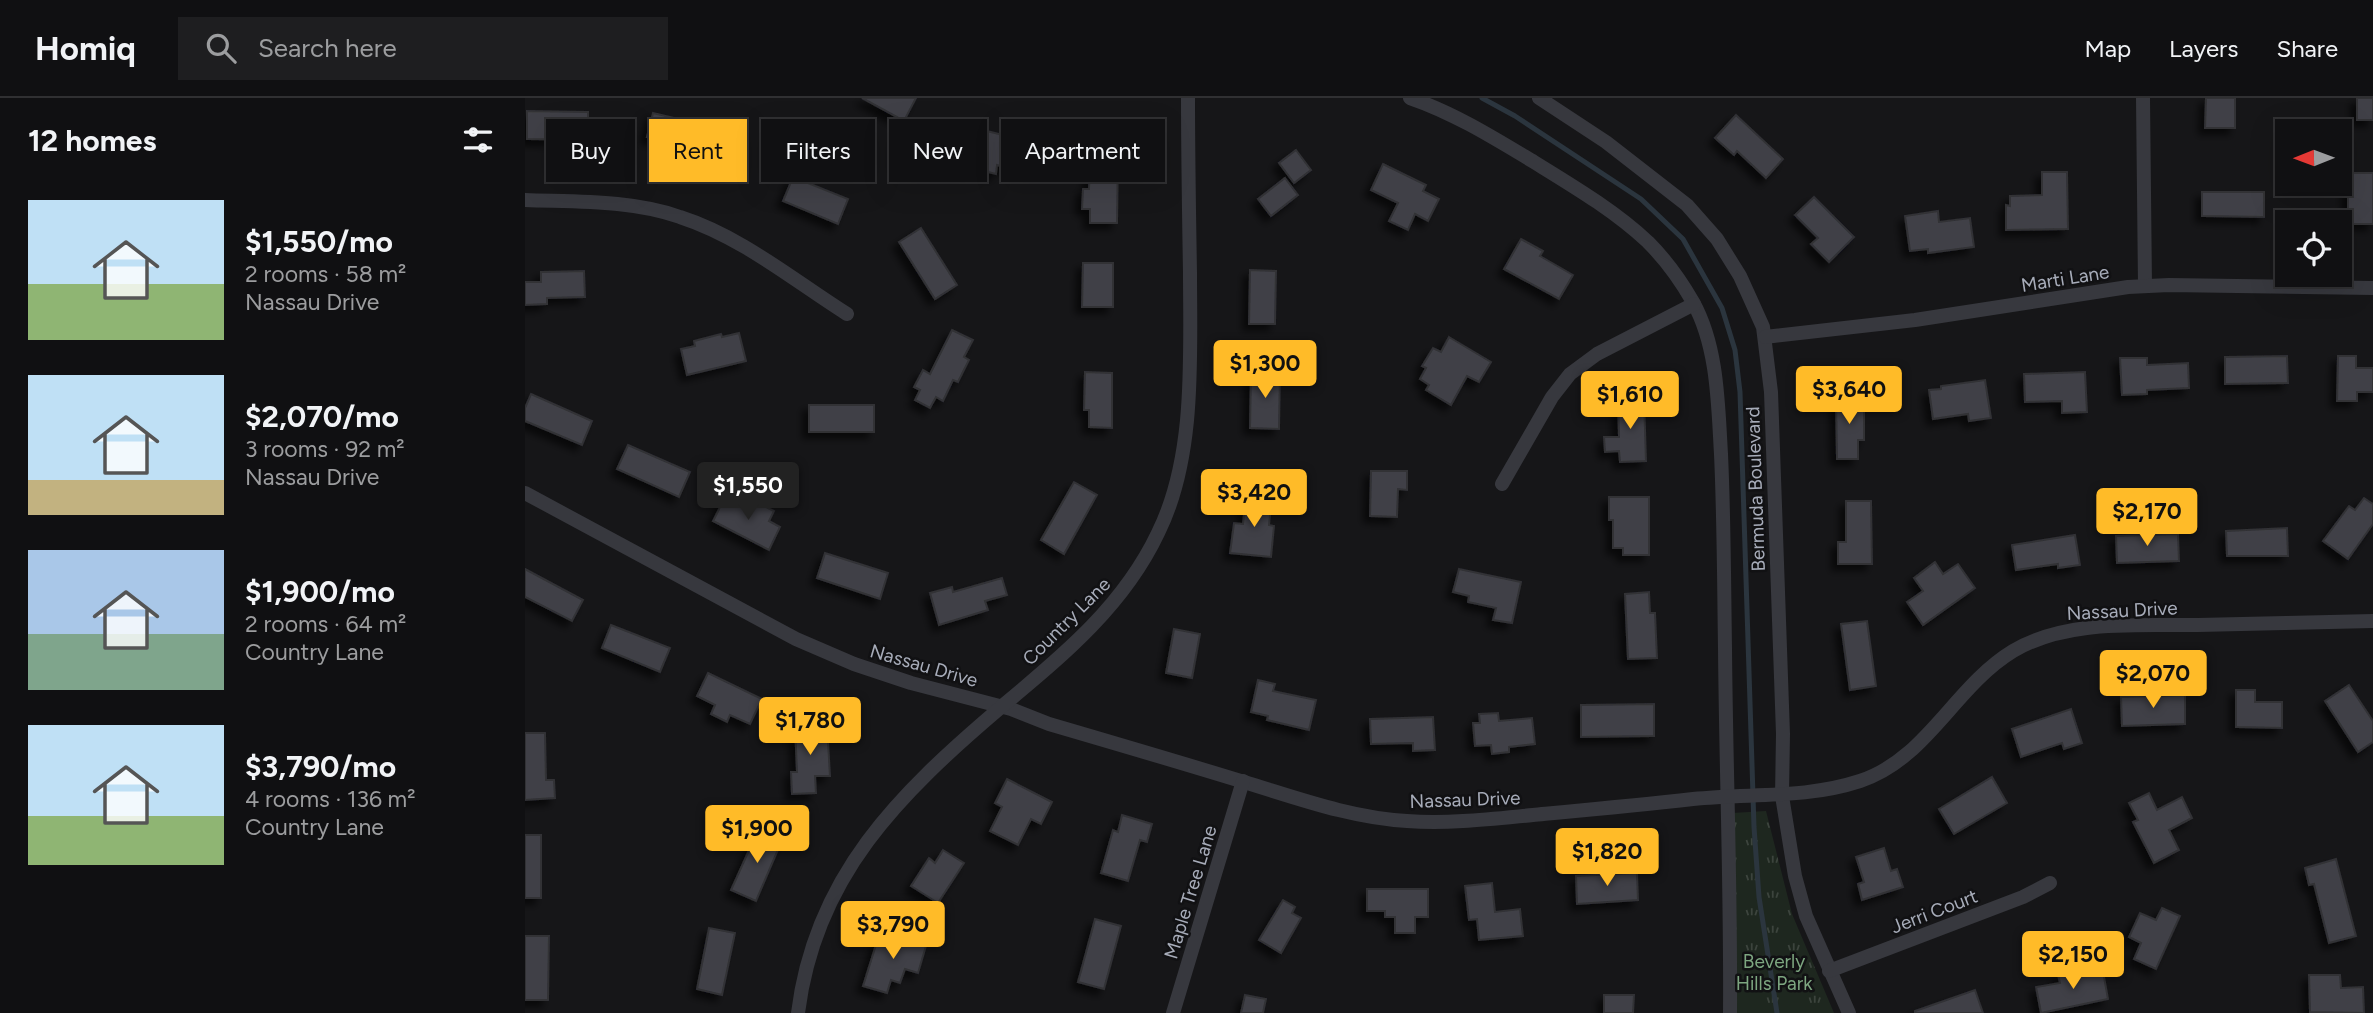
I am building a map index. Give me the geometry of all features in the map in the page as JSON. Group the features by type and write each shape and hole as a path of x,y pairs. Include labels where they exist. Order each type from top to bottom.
{"street":[{"name":"Country Lane","path":"798,1013 809,953 833,894 852,862 891,811 912,789 1002,706 1077,642 1126,587 1158,534 1175,491 1185,429 1190,319 1188,98"},
{"name":"Bermuda Boulevard","path":"1410,98 1482,131 1560,178 1614,215 1648,243 1675,274 1705,331 1714,371 1719,417 1734,797 1730,1013"},
{"name":"Bermuda Boulevard","path":"1539,98 1606,142 1687,205 1717,239 1754,304 1765,337 1771,393 1783,734 1782,796 1794,876 1805,916 1849,1013"},
{"path":"2143,98 2145,286"},
{"path":"525,200 635,207 679,216 753,251 848,314"},
{"name":"Marti Lane","path":"1765,337 1915,320 2145,286 2373,288"},
{"path":"1502,484 1552,397 1570,374 1597,354 1693,304"},
{"name":"Nassau Drive","path":"525,493 796,639 865,668 936,690 1002,706 1049,724 1348,811 1406,821 1477,821 1734,797 1782,796 1831,789 1863,780 1895,765 1924,739 1990,667 2015,650 2048,635 2076,629 2106,627 2373,621"},
{"name":"Maple Tree Lane","path":"1173,1013 1243,781"},
{"name":"Jerri Court","path":"1829,971 2023,897 2050,883"}],"green space":[{"name":"Beverly Hills Park","path":"1766,811 1792,914 1834,1013 1734,1013 1733,813"}],"building":[{"path":"862,98 916,98 905,119"},
{"path":"2206,98 2235,98 2235,128 2205,128"},
{"path":"2357,98 2373,98 2373,120 2357,120"},
{"path":"527,111 588,112 588,119 546,119 546,139 527,139"},
{"path":"653,113 678,119 652,119"},
{"path":"1736,115 1783,159 1766,178 1737,151 1734,155 1715,138"},
{"path":"987,131 1001,134 1001,166 997,165 996,174 987,172"},
{"path":"1296,150 1311,170 1294,183 1279,163"},
{"path":"1383,164 1426,185 1423,191 1439,199 1428,221 1415,214 1408,230 1389,221 1398,203 1371,190"},
{"path":"2042,172 2067,172 2068,229 2006,230 2006,205 2010,206 2010,196 2042,195"},
{"path":"2352,173 2373,173 2373,224 2352,224 2352,210 2348,210 2348,196 2352,196"},
{"path":"1285,178 1298,195 1271,216 1258,199"},
{"path":"791,182 806,182 848,199 838,224 783,201"},
{"path":"1089,182 1118,182 1117,223 1090,223 1090,209 1082,209 1083,189 1089,189"},
{"path":"2202,192 2264,192 2264,217 2202,216"},
{"path":"1814,197 1854,237 1829,262 1811,244 1818,238 1795,215"},
{"path":"1938,211 1939,222 1970,218 1974,247 1928,253 1928,249 1910,251 1905,216"},
{"path":"921,228 957,285 935,299 899,242"},
{"path":"1521,239 1543,251 1540,256 1573,275 1559,299 1504,269"},
{"path":"1083,263 1113,263 1113,307 1082,307"},
{"path":"1250,270 1276,271 1275,324 1249,324"},
{"path":"584,271 585,297 547,298 547,304 525,305 525,282 541,282 541,272"},
{"path":"952,330 973,340 964,357 969,360 958,382 953,380 943,401 936,397 930,408 915,400 920,390 914,387 923,370 930,374"},
{"path":"739,333 746,361 687,375 681,349 695,346 694,341 721,334 722,337"},
{"path":"1449,337 1491,362 1479,382 1467,376 1451,405 1426,390 1429,385 1420,379 1426,368 1422,366 1433,348 1441,352"},
{"path":"2287,356 2288,383 2225,384 2225,357"},
{"path":"2338,356 2356,356 2356,368 2373,368 2373,392 2357,392 2357,401 2337,401"},
{"path":"2120,358 2147,358 2147,365 2188,363 2189,388 2147,390 2147,394 2122,395"},
{"path":"1085,372 1112,373 1112,428 1089,427 1089,410 1084,410"},
{"path":"1251,372 1280,372 1279,429 1250,428"},
{"path":"2085,372 2087,412 2062,413 2062,401 2025,402 2024,374"},
{"path":"1985,380 1991,418 1969,421 1968,414 1933,419 1929,390"},
{"path":"531,394 592,421 582,445 525,421 525,408"},
{"path":"1836,397 1864,397 1864,440 1858,440 1858,459 1837,459"},
{"path":"1618,398 1644,398 1646,461 1620,462 1619,451 1605,452 1604,437 1619,437"},
{"path":"809,405 874,405 874,432 809,432"},
{"path":"628,445 690,472 679,497 617,469"},
{"path":"1371,471 1407,471 1407,490 1398,489 1397,517 1370,516"},
{"path":"1074,482 1097,495 1064,554 1041,540"},
{"path":"1246,494 1272,497 1269,525 1274,526 1271,557 1230,553 1234,523 1243,524"},
{"path":"725,497 751,510 756,502 774,511 769,521 780,527 769,550 713,521"},
{"path":"1609,497 1649,497 1649,555 1623,555 1623,548 1613,548 1613,520 1609,520"},
{"path":"2364,498 2373,504 2373,524 2348,559 2323,541 2349,506 2355,510"},
{"path":"1846,501 1871,501 1872,564 1838,564 1838,542 1846,542"},
{"path":"2287,528 2288,556 2227,556 2226,531"},
{"path":"2178,534 2179,561 2117,563 2116,536"},
{"path":"2075,535 2080,565 2058,568 2058,564 2016,570 2012,545"},
{"path":"825,553 888,573 880,599 817,578"},
{"path":"1935,562 1943,574 1958,564 1975,588 1923,625 1907,602 1923,591 1914,578"},
{"path":"525,569 583,600 572,621 525,597"},
{"path":"1459,569 1521,582 1512,623 1493,620 1496,608 1468,602 1469,596 1453,592"},
{"path":"1002,578 1007,595 985,601 988,610 939,625 930,593 952,587 953,592"},
{"path":"1649,592 1650,613 1655,613 1657,658 1628,659 1625,594"},
{"path":"1867,621 1876,686 1850,690 1841,624"},
{"path":"611,625 670,648 660,672 602,648"},
{"path":"1174,629 1200,634 1192,678 1166,673"},
{"path":"708,673 762,699 750,724 730,715 727,722 711,714 715,705 697,696"},
{"path":"1258,680 1275,684 1273,691 1316,700 1309,730 1267,720 1268,716 1251,712"},
{"path":"2349,685 2373,721 2373,742 2358,752 2325,701"},
{"path":"2236,690 2255,690 2255,702 2282,702 2282,728 2236,727"},
{"path":"2185,695 2185,724 2122,726 2121,697"},
{"path":"1654,704 1654,736 1581,737 1581,705"},
{"path":"2071,709 2082,743 2064,749 2062,743 2021,757 2012,729"},
{"path":"1498,713 1499,721 1532,718 1535,744 1509,747 1509,752 1492,754 1491,745 1475,746 1473,723 1480,723 1479,714"},
{"path":"1433,717 1435,750 1413,751 1413,743 1371,744 1370,719"},
{"path":"827,724 830,776 815,776 816,793 792,794 791,772 797,772 795,725"},
{"path":"525,733 545,733 546,780 554,780 555,798 525,800"},
{"path":"1992,777 2007,803 1954,834 1939,809"},
{"path":"1007,779 1052,802 1041,824 1031,819 1018,845 990,831 1002,807 995,803"},
{"path":"2149,793 2157,810 2182,797 2192,818 2169,830 2179,850 2154,863 2133,822 2138,820 2129,803"},
{"path":"1122,815 1152,824 1147,842 1140,840 1128,881 1101,873 1113,830 1118,832"},
{"path":"759,828 783,838 756,901 731,890"},
{"path":"525,835 541,835 541,898 525,898"},
{"path":"1884,848 1891,871 1897,869 1903,887 1862,900 1858,884 1864,882 1856,857"},
{"path":"943,850 964,863 938,903 911,886 929,858 935,863"},
{"path":"2336,859 2356,936 2329,943 2314,884 2309,885 2305,868"},
{"path":"1637,873 1638,900 1577,904 1576,876"},
{"path":"1492,883 1495,912 1520,909 1523,936 1479,940 1477,919 1469,920 1465,886"},
{"path":"1367,889 1428,889 1428,917 1415,917 1415,933 1395,933 1395,917 1385,917 1385,911 1367,911"},
{"path":"1283,900 1295,907 1292,913 1301,918 1281,953 1259,940"},
{"path":"2162,908 2180,916 2156,969 2134,959 2141,943 2129,937 2140,913 2156,920"},
{"path":"1095,919 1121,926 1104,989 1078,982"},
{"path":"709,928 735,933 722,995 697,989"},
{"path":"880,932 926,946 918,973 905,969 900,983 891,980 887,993 863,986"},
{"path":"525,936 549,936 548,1000 525,1000"},
{"path":"2080,970 2081,975 2103,971 2108,999 2041,1013 2036,987 2060,983 2058,975"},
{"path":"2309,975 2340,975 2341,988 2363,987 2364,1013 2310,1012"},
{"path":"1975,990 1983,1013 1915,1013 1915,1011"},
{"path":"1245,995 1266,999 1263,1013 1241,1013"},
{"path":"1604,995 1634,995 1633,1013 1604,1013"}],"waterway":[{"path":"1482,98 1515,116 1641,199 1683,239 1722,308 1735,350 1740,392 1754,827 1759,897 1777,1013"}]}
